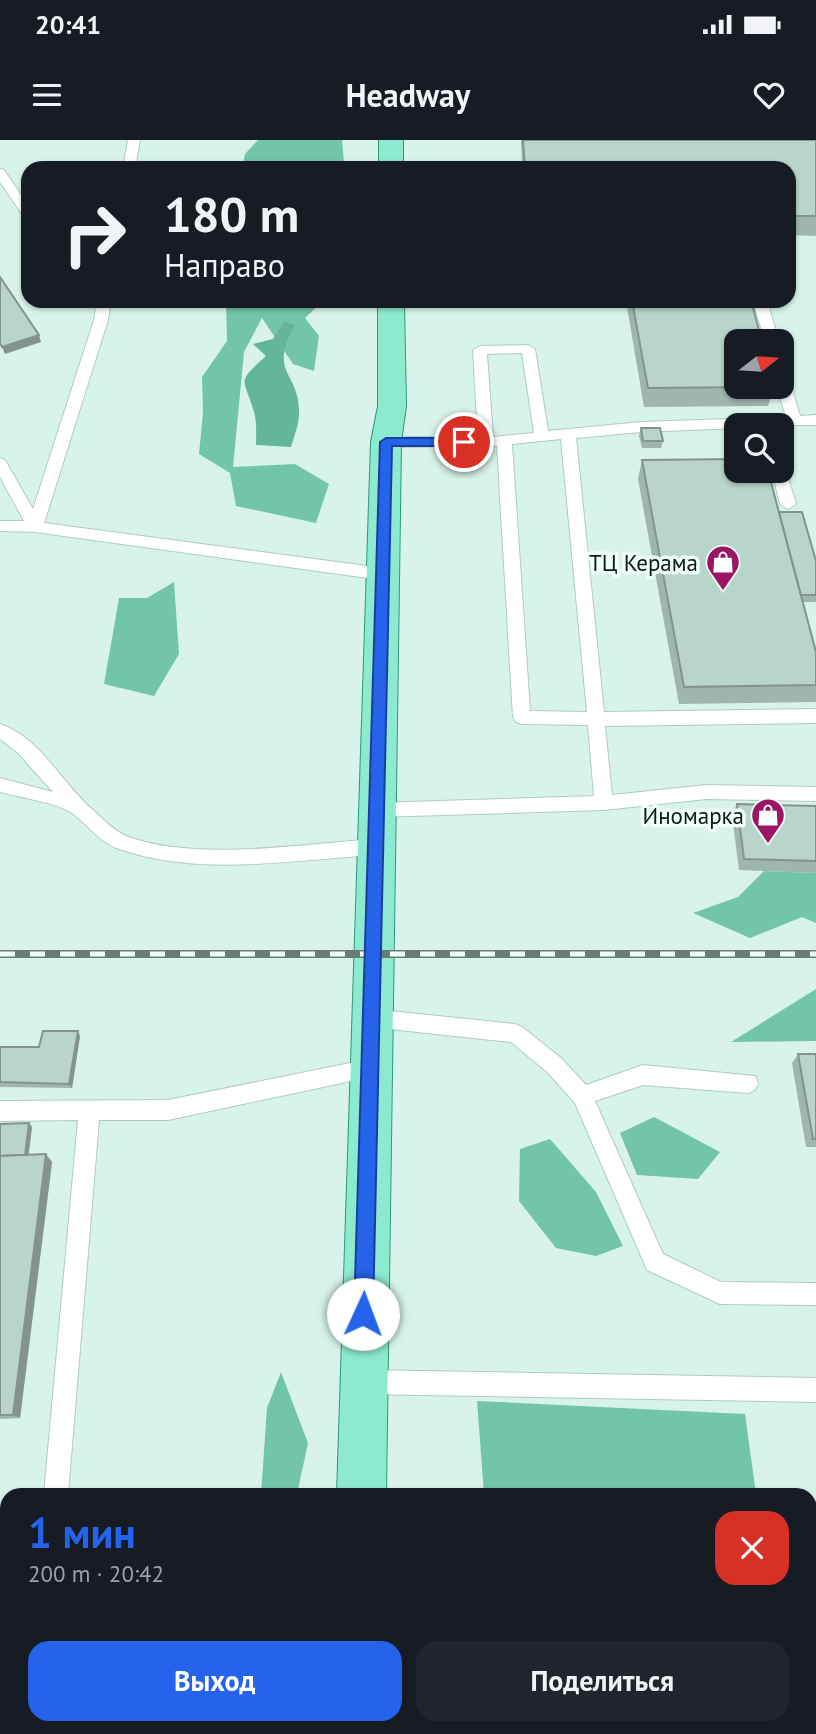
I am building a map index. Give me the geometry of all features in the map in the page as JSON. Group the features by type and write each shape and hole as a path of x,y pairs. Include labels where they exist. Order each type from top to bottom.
{"main road":[{"path":"391,140 391,161"},
{"path":"361,1488 382,574 386,442 392,406 391,308"}],"lane":[{"path":"130,161 134,140"},
{"path":"0,173 21,204"},
{"path":"93,308 101,320"},
{"path":"35,527 103,308"},
{"path":"762,308 768,329"},
{"path":"486,442 480,350 528,349 542,436"},
{"path":"794,421 816,419"},
{"path":"386,442 486,442 568,433 724,426"},
{"path":"568,433 604,803"},
{"path":"504,440 522,717 597,719 816,716"},
{"path":"0,463 35,527"},
{"path":"782,483 788,504"},
{"path":"0,526 35,527 382,574"},
{"path":"0,731 16,738 73,805 118,841 170,855 375,847"},
{"path":"0,785 73,805"},
{"path":"376,810 604,803 706,792 816,794"},
{"path":"371,1018 515,1033 555,1065 582,1096 655,1262 720,1293 816,1294"},
{"path":"0,1111 168,1110 370,1068"},
{"path":"582,1096 643,1075 748,1083"},
{"path":"56,1488 89,1110"},
{"path":"362,1382 816,1390"}],"shaded area":[{"path":"258,140 342,140 344,161 244,161 245,154"},
{"path":"226,308 316,308 305,318 319,336 314,371 293,364 262,318 244,352 233,467 295,464 329,484 316,523 236,506 230,473 199,454 203,412 202,377 227,341"},
{"path":"284,321 295,325 287,341 284,364 298,400 297,426 291,447 256,445 255,416 245,381 266,356 253,344 273,339"},
{"path":"174,582 179,654 154,696 104,684 119,598 147,598"},
{"path":"764,871 816,873 816,923 802,917 750,938 693,913 738,897"},
{"path":"816,989 816,1041 731,1042"},
{"path":"654,1117 720,1152 698,1179 637,1175 620,1133"},
{"path":"550,1139 596,1192 623,1246 596,1256 556,1248 519,1201 520,1149"},
{"path":"281,1372 308,1443 298,1488 261,1488 267,1408"},
{"path":"477,1401 745,1414 755,1488 484,1488"}],"building":[{"path":"523,140 816,140 816,216 796,216 796,161 524,161"},
{"path":"0,277 39,335 2,347 0,343"},
{"path":"633,308 753,308 759,329 724,329 724,387 648,388"},
{"path":"641,428 660,428 663,441 643,441"},
{"name":"ТЦ Керама","path":"724,459 724,483 771,483 816,652 816,685 684,687 642,460"},
{"path":"779,512 802,512 816,561 816,595 801,595"},
{"path":"737,804 816,806 816,861 744,859"},
{"path":"43,1031 78,1031 69,1084 0,1082 0,1047 39,1047"},
{"path":"798,1054 816,1054 816,1139 813,1139"},
{"path":"29,1123 25,1155 0,1156 0,1124"},
{"path":"46,1154 13,1415 0,1415 0,1156"}],"railway":[{"path":"0,954 816,954"}],"place":[{"name":"ТЦ Керама","path":"723,592"},
{"name":"Иномарка","path":"768,845"}],"route":[{"path":"363,1314 386,442 464,442"}]}
